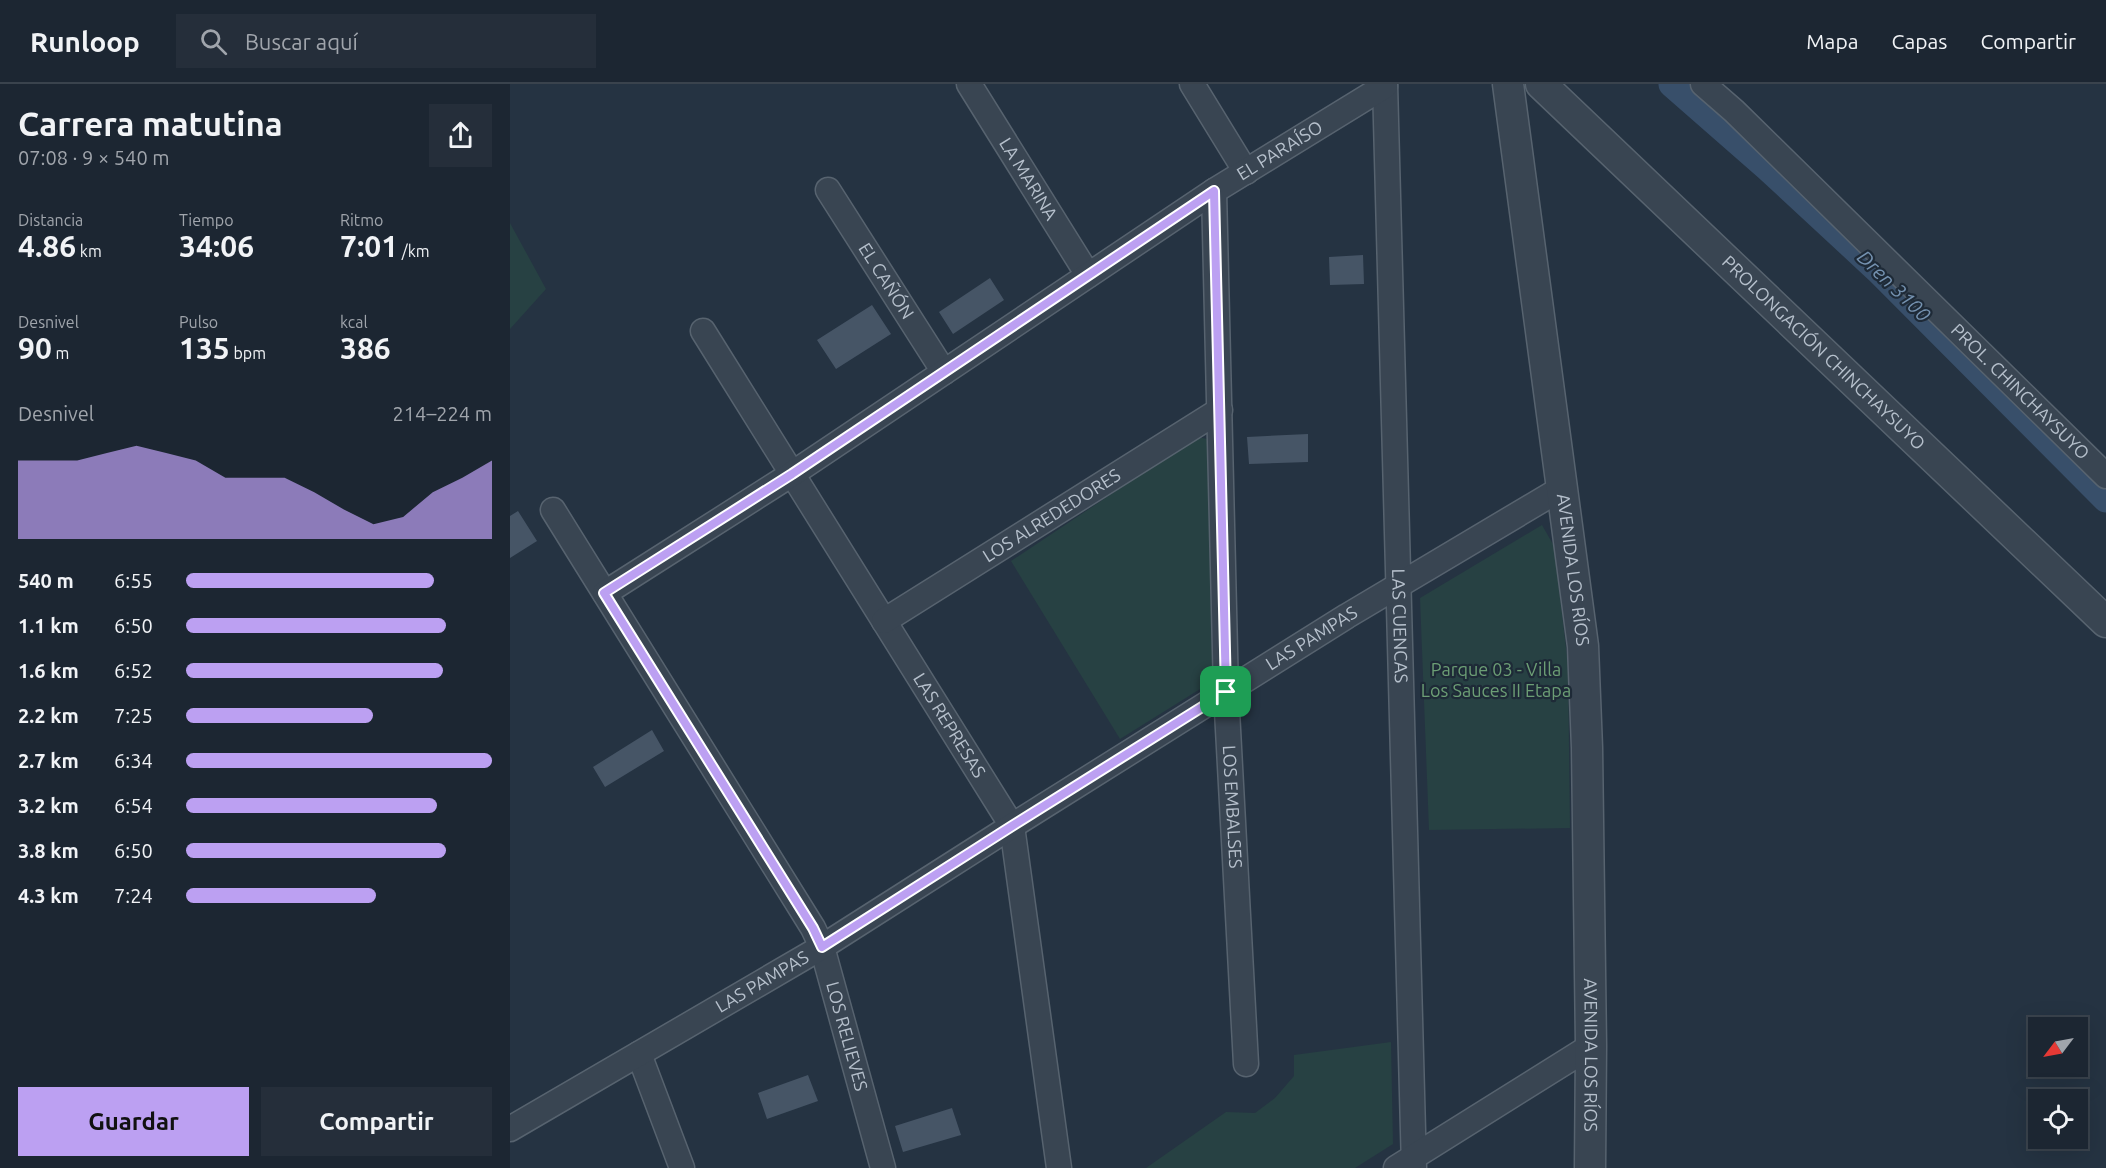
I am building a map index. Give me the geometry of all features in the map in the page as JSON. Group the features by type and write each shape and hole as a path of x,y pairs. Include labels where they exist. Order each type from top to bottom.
{"street":[{"name":"LA MARINA","path":"969,84 1088,275"},
{"path":"1192,84 1246,172"},
{"name":"AVENIDA LOS RÍOS","path":"1508,84 1583,646 1587,748 1591,1046 1590,1168"},
{"name":"PROLONGACIÓN CHINCHAYSUYO","path":"1541,84 2106,622"},
{"name":"PROL. CHINCHAYSUYO","path":"1703,84 1734,111 2106,476"},
{"name":"EL PARAÍSO","path":"604,593 792,474 1214,191 1385,85"},
{"name":"LAS CUENCAS","path":"1385,85 1400,585 1408,1164"},
{"name":"EL CAÑÓN","path":"828,190 944,372"},
{"name":"LOS EMBALSES","path":"1214,191 1226,692 1246,1064"},
{"name":"LAS REPRESAS","path":"703,331 1012,826 1059,1168"},
{"name":"LOS ALREDEDORES","path":"884,621 1220,410"},
{"name":"LAS PAMPAS","path":"510,1128 822,947 1226,692 1562,488"},
{"name":"LOS RELIEVES","path":"553,510 813,928 822,947 883,1168"},
{"path":"1408,1164 1591,1046"},
{"path":"639,1054 682,1168"}],"green space":[{"path":"510,223 546,289 510,329"},
{"path":"1197,437 1213,440 1213,681 1120,739 1011,561"},
{"name":"Parque 03 - Villa Los Sauces II Etapa","path":"1542,525 1554,546 1568,665 1570,828 1429,830 1420,598"},
{"path":"1391,1042 1393,1144 1355,1168 1146,1168 1226,1112 1255,1113 1275,1098 1294,1076 1294,1055"}],"building":[{"path":"1363,255 1364,284 1330,285 1329,257"},
{"path":"990,278 1004,300 953,334 939,312"},
{"path":"872,305 891,334 836,369 817,340"},
{"path":"1308,434 1308,462 1249,464 1247,437"},
{"path":"518,511 537,541 510,558 510,516"},
{"path":"652,730 664,751 605,787 593,767"},
{"path":"808,1075 818,1101 767,1119 758,1093"},
{"path":"952,1108 961,1135 903,1152 895,1126"}],"waterway":[{"name":"Dren 3100","path":"1672,84 1768,168 1878,270 2106,499"}],"route":[{"path":"1214,191 1226,692 822,947 813,928 604,593 792,474 1214,191"}]}
